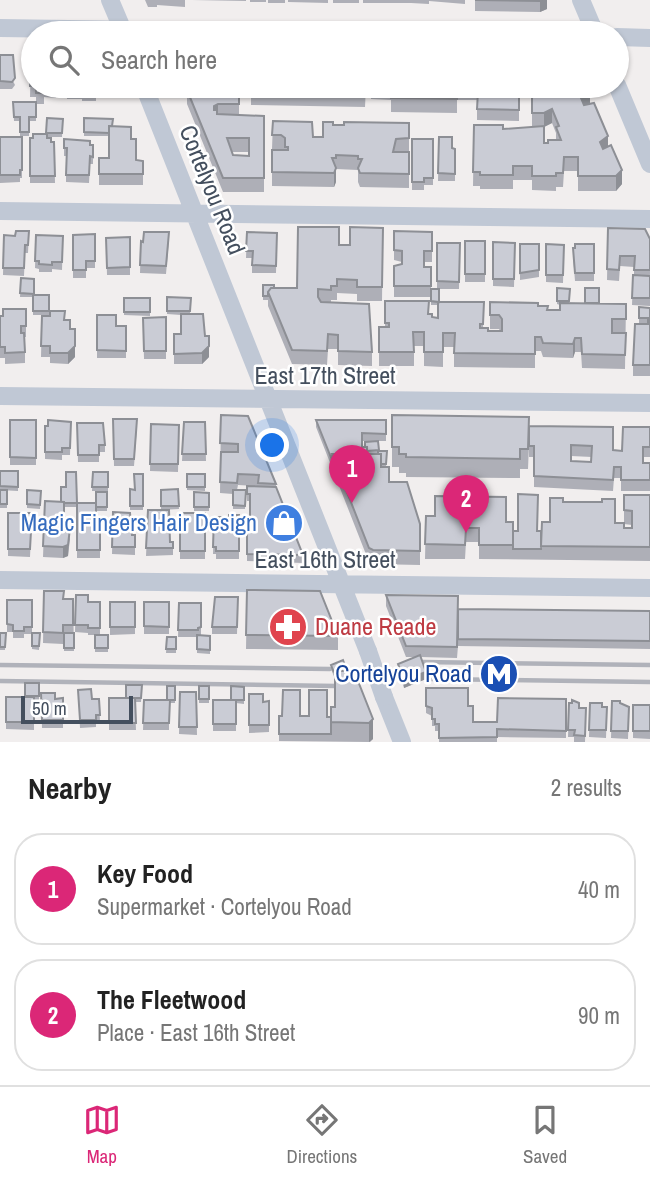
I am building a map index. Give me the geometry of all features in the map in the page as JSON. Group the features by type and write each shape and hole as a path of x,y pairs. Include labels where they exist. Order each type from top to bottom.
{"street":[{"path":"110,0 119,21"},
{"path":"581,0 590,21"},
{"path":"0,28 21,29"},
{"path":"629,37 650,38"},
{"name":"Cortelyou Road","path":"149,98 402,742"},
{"path":"622,98 650,164"},
{"path":"0,211 650,219"},
{"name":"East 17th Street","path":"0,396 650,403"},
{"name":"East 16th Street","path":"0,580 650,588"}],"building":[{"path":"475,0 542,0 540,1"},
{"path":"0,55 13,55 15,78 12,82 0,81"},
{"path":"190,98 239,98 239,104 218,104 214,106 214,110 217,110 217,114 264,116 264,178 223,178","holes":["227,138 249,138 249,156 233,155"]},
{"path":"391,98 457,98 457,99"},
{"path":"478,98 519,98 519,110 477,109"},
{"path":"532,98 581,98 584,105 594,103 608,136 600,142 603,149 611,145 622,170 616,176 578,176 578,157 564,157 563,173 556,173 556,176 532,176 532,166 513,166 513,175 480,175 480,172 473,172 474,125 503,125 503,129 544,126 544,143 548,143 548,140 561,140 552,109 544,113 532,113"},
{"path":"13,102 36,102 36,117 29,117 29,132 20,132 20,117 14,117"},
{"path":"47,118 63,119 62,133 46,133"},
{"path":"84,118 113,119 109,133 84,132"},
{"path":"273,121 312,122 313,137 323,137 323,122 333,122 333,125 344,125 344,122 409,123 409,138 396,139 393,152 409,152 409,174 360,173 358,168 362,159 358,159 358,156 336,155 336,158 332,158 336,168 334,173 272,172 272,150 288,150 288,147 285,147 285,138 272,135"},
{"path":"109,126 131,127 131,139 136,139 136,160 143,161 143,174 99,174 99,158 109,158"},
{"path":"33,134 47,134 47,138 54,142 55,176 30,176 30,138 33,138"},
{"path":"0,137 22,137 20,175 0,175"},
{"path":"439,137 452,137 455,174 438,173"},
{"path":"64,139 90,141 90,145 93,145 89,175 66,175 67,148 64,148"},
{"path":"412,139 433,139 433,178 424,178 424,182 412,182"},
{"path":"298,227 339,227 339,245 350,245 350,227 383,228 382,287 357,287 357,280 337,279 337,286 331,286 331,290 318,289 321,302 369,304 372,352 338,351 338,335 328,334 327,351 292,350 268,292 271,288 297,288"},
{"path":"608,228 645,229 650,239 650,270 634,270 635,256 620,256 619,270 607,269"},
{"path":"16,231 29,231 24,268 3,268 4,235 15,236"},
{"path":"394,231 432,232 432,251 424,251 424,267 431,267 431,286 394,286 394,266 402,264 402,251 394,250"},
{"path":"144,232 169,232 166,266 140,265"},
{"path":"247,232 277,233 276,266 252,265 253,251 246,251"},
{"path":"95,234 95,261 86,261 86,270 73,270 73,235"},
{"path":"36,235 63,236 62,262 52,262 52,265 35,261"},
{"path":"130,237 130,267 107,268 106,238"},
{"path":"465,241 485,241 485,274 465,274"},
{"path":"493,242 515,243 514,279 493,279"},
{"path":"437,243 460,243 459,282 437,281"},
{"path":"520,244 539,244 539,270 520,273"},
{"path":"546,244 564,245 563,275 546,275"},
{"path":"575,244 594,244 594,273 575,273"},
{"path":"633,275 650,276 650,298 632,298"},
{"path":"21,278 34,279 34,294 20,293"},
{"path":"263,285 274,285 268,296 263,296"},
{"path":"557,288 570,289 569,301 557,301"},
{"path":"585,288 599,288 599,303 585,303"},
{"path":"431,289 439,289 439,302 431,301"},
{"path":"33,295 49,295 49,311 33,311"},
{"path":"167,297 191,298 190,311 167,311"},
{"path":"124,298 150,298 150,312 124,312"},
{"path":"385,301 429,301 428,314 438,318 438,302 484,302 483,324 480,324 480,328 488,328 488,331 502,331 502,319 499,315 490,315 490,302 538,303 538,306 548,306 547,310 560,310 560,303 626,304 626,319 612,319 612,333 626,333 625,355 582,354 581,338 575,338 573,344 543,343 541,337 535,337 535,354 454,353 455,333 443,333 443,352 424,352 424,332 413,332 414,352 379,352 379,327 389,327 389,323 385,323"},
{"path":"639,307 650,308 650,324 648,318 639,318"},
{"path":"3,309 26,309 26,326 21,326 25,352 5,353 5,347 0,347 0,316 3,316"},
{"path":"50,311 65,311 64,320 70,320 70,329 75,329 75,346 68,353 50,353 50,346 41,346 42,316 50,316"},
{"path":"181,314 203,314 209,346 202,353 174,354 174,334 181,334"},
{"path":"97,315 116,315 116,326 126,326 126,351 97,350"},
{"path":"166,317 166,351 144,351 143,318"},
{"path":"635,324 650,324 650,365 633,365"},
{"path":"221,415 248,416 276,484 258,483 259,475 238,474 237,483 220,482 221,452 238,452 238,444 220,443"},
{"path":"392,415 529,417 528,449 520,449 520,459 406,457 406,454 399,454 399,447 392,447"},
{"path":"113,419 137,419 134,459 114,459"},
{"path":"10,420 36,420 36,458 10,457"},
{"path":"48,420 71,422 70,448 62,448 62,452 45,452 45,426 48,426"},
{"path":"316,420 386,420 386,434 362,433 362,447 367,447 367,454 332,454 332,460"},
{"path":"184,422 205,422 206,454 182,454"},
{"path":"77,423 103,423 105,445 99,445 99,455 78,455"},
{"path":"151,424 179,425 178,464 150,464"},
{"path":"529,426 613,427 613,450 622,451 623,427 650,427 650,447 643,447 643,463 650,463 650,480 621,480 621,467 614,467 613,480 534,476 534,446 529,446","holes":["571,445 592,446 591,462 571,461"]},
{"path":"378,441 379,450 367,451 365,442"},
{"path":"378,451 387,451 386,464 381,464 381,454 378,454"},
{"path":"332,454 381,454 381,467 389,467 389,482 407,482 420,524 420,551 369,548"},
{"path":"0,471 18,471 18,487 0,486"},
{"path":"66,472 76,472 77,503 61,502 61,487 66,487"},
{"path":"93,472 108,472 108,487 92,487"},
{"path":"134,474 143,474 143,506 130,506 130,489 135,490"},
{"path":"187,474 205,474 205,487 187,487"},
{"path":"247,486 276,487 303,555 247,554 247,530 255,530 255,520 250,520 250,494 247,494"},
{"path":"178,489 179,506 161,506 161,490"},
{"path":"0,490 7,490 7,504 0,504"},
{"path":"27,490 41,491 40,505 27,504"},
{"path":"233,490 246,490 245,506 233,505"},
{"path":"96,492 107,492 107,507 96,507"},
{"path":"194,492 209,493 209,507 194,507"},
{"path":"518,494 538,495 537,531 541,531 541,549 513,549 513,531 518,531"},
{"path":"624,495 650,495 650,547 541,546 542,522 550,522 550,498 563,498 563,502 602,502 602,499 615,499 615,523 624,523 624,528 632,528 632,511 624,510"},
{"path":"435,496 506,497 506,522 513,522 513,545 479,545 479,528 466,528 465,545 425,544 426,516 435,516"},
{"path":"45,501 64,502 64,528 70,528 68,545 43,546"},
{"path":"77,503 96,503 96,519 100,518 100,550 77,550"},
{"path":"148,510 169,510 170,542 173,542 173,548 146,548"},
{"path":"113,512 130,513 135,547 112,547"},
{"path":"8,513 32,513 30,549 8,549"},
{"path":"180,513 205,513 205,551 180,551"},
{"path":"239,515 239,551 216,551 216,547 213,547 214,517"},
{"name":"Duane Reade","path":"247,590 320,591 338,636 246,635"},
{"path":"44,591 64,591 63,599 73,599 73,625 63,625 63,633 43,632"},
{"path":"76,595 88,595 88,602 100,602 100,628 75,625"},
{"path":"386,595 458,596 457,647 406,646"},
{"path":"215,597 238,597 237,627 212,627"},
{"path":"7,600 32,600 32,627 24,627 24,631 13,631 13,625 7,624"},
{"path":"110,602 135,602 135,627 110,627"},
{"path":"144,602 169,602 169,627 144,626"},
{"path":"179,603 201,603 201,627 198,630 178,630"},
{"path":"458,609 650,611 650,641 458,639"},
{"path":"0,633 6,633 5,647 0,647"},
{"path":"32,633 40,633 39,646 32,646"},
{"path":"64,633 74,633 74,648 64,648"},
{"path":"95,635 108,635 108,648 95,648"},
{"path":"197,635 210,636 210,650 197,649"},
{"path":"167,637 176,637 176,649 166,649"},
{"path":"420,655 426,672 404,680 398,664"},
{"path":"343,660 347,671 335,671 335,675 331,665"},
{"path":"335,671 354,671 373,719 369,723 331,722 331,707 335,707"},
{"path":"25,683 39,683 39,696 25,696"},
{"path":"126,685 142,685 141,698 126,698"},
{"path":"167,686 175,686 175,700 167,700"},
{"path":"199,686 209,686 209,699 199,699"},
{"path":"231,686 244,687 244,700 231,700"},
{"path":"426,688 468,688 468,706 473,706 473,722 497,722 498,698 566,699 566,731 497,729 497,737 439,738 439,724 435,724 435,719 432,719 432,708 426,706"},
{"path":"91,689 92,699 99,699 100,715 96,715 96,720 80,720 78,690"},
{"path":"283,690 300,690 300,716 309,716 309,690 327,690 327,717 331,717 331,734 279,734"},
{"path":"180,692 196,692 197,727 179,727"},
{"path":"41,693 55,693 55,699 63,698 63,720 42,720"},
{"path":"249,694 263,694 263,702 269,701 269,725 249,725"},
{"path":"6,697 34,697 34,722 6,722"},
{"path":"109,698 135,698 136,723 109,723"},
{"path":"144,700 170,700 169,723 143,723"},
{"path":"213,700 236,700 236,724 213,724"},
{"path":"572,700 579,703 579,708 586,708 585,736 574,735 575,730 568,730 569,703 572,703"},
{"path":"612,701 620,701 629,707 628,731 611,731"},
{"path":"590,703 602,703 602,707 607,707 606,730 589,730"},
{"path":"633,705 650,705 650,731 633,731"}],"railway":[{"path":"422,662 650,665"},
{"path":"0,665 330,669"},
{"path":"428,679 650,682"},
{"path":"0,681 337,686"}],"place":[{"name":"Key Food","path":"352,503"},
{"name":"Magic Fingers Hair Design","path":"284,523"},
{"name":"The Fleetwood","path":"466,533"},
{"name":"Duane Reade","path":"288,627"},
{"name":"Cortelyou Road","path":"499,674"}]}
